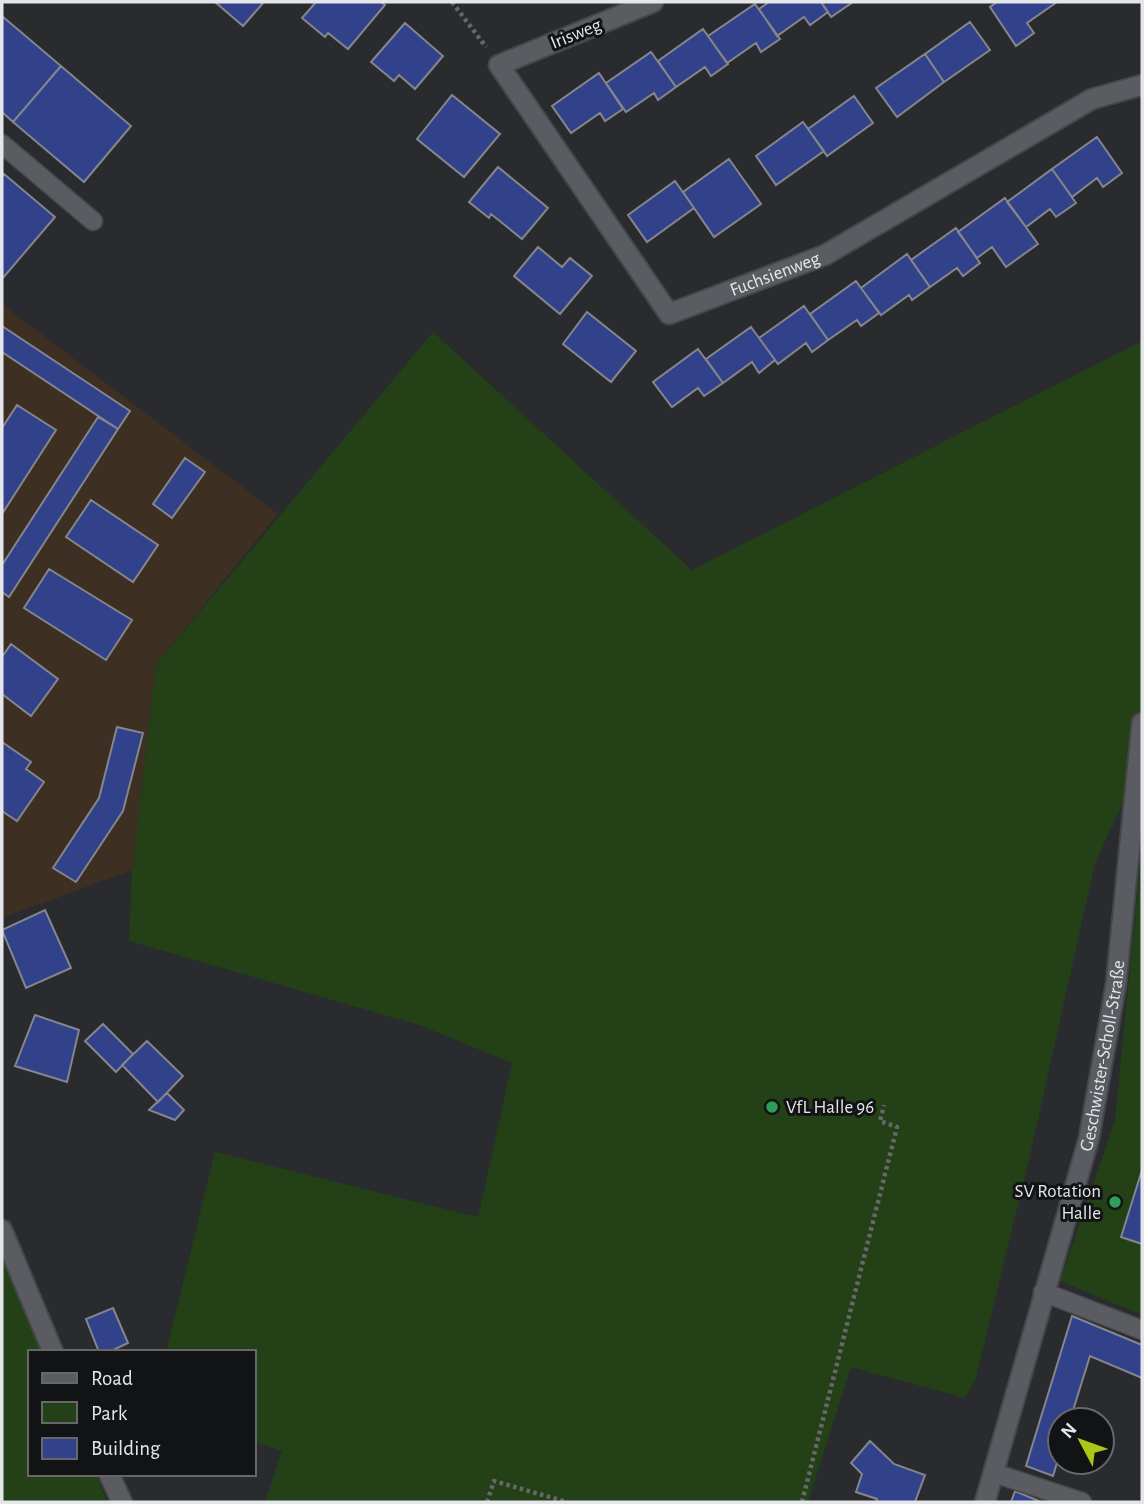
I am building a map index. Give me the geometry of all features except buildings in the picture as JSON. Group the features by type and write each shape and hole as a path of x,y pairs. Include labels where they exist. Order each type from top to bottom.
{"street":[{"name":"Irisweg","path":"499,65 653,2"},
{"name":"Fuchsienweg","path":"499,65 669,314 825,256 1092,99 1142,85"},
{"name":"Geschwister-Scholl-Straße","path":"985,1502 1089,1138 1116,984 1142,723"},
{"path":"2,1230 52,1350"},
{"path":"110,1476 122,1502"}],"lane":[{"path":"2,144 93,221"},
{"path":"1043,1292 1142,1330"},
{"path":"994,1473 1082,1502"}],"path":[{"path":"452,2 499,65"},
{"path":"802,1502 897,1128 880,1121 884,1105"},
{"path":"487,1502 494,1481 567,1502"}],"shaded area":[{"path":"2,304 278,514 156,664 132,870 2,918"}],"green space":[{"path":"433,332 692,570 1142,341 1142,762 1095,863 1031,1151 976,1378 965,1398 851,1367 808,1502 265,1502 282,1451 256,1443 256,1350 166,1350 215,1152 478,1217 512,1063 422,1026 129,941 132,870 156,664"},
{"name":"SV Rotation Halle","path":"1142,844 1142,1315 1060,1281 1115,1120"},
{"path":"2,1252 43,1350 28,1350 28,1476 97,1476 107,1502 2,1502"}],"place":[{"name":"VfL Halle 96","path":"772,1107"},
{"name":"SV Rotation Halle","path":"1115,1202"}]}
